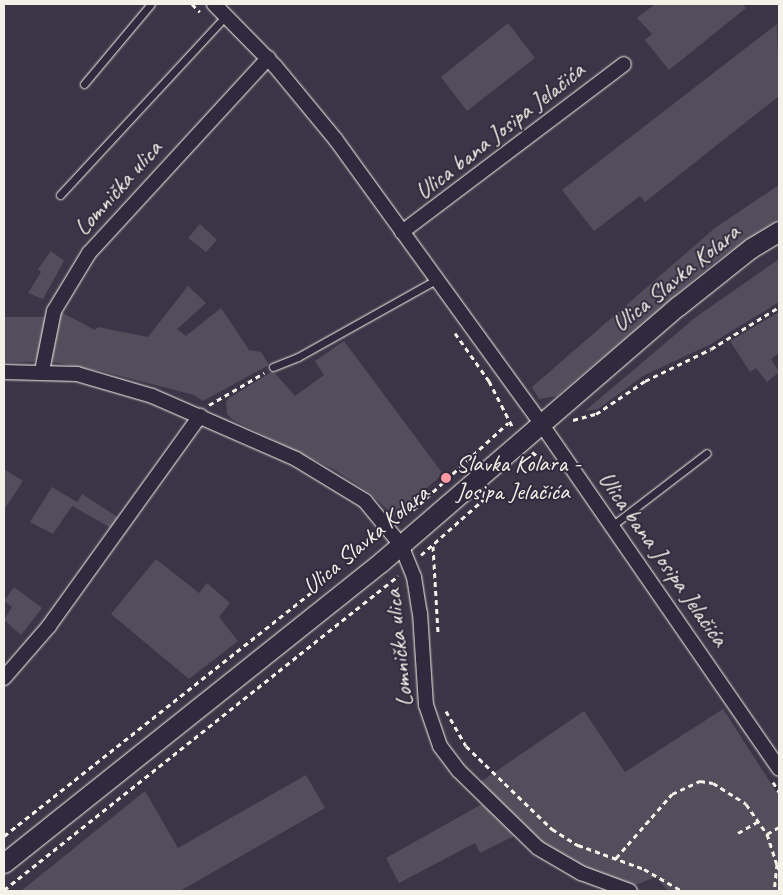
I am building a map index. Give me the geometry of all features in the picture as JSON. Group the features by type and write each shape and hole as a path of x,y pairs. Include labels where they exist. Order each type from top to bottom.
{"main road":[{"name":"Ulica Slavka Kolara","path":"4,863 401,545 543,420 716,275 779,231"}],"street":[{"name":"Ulica bana Josipa Jelačića","path":"214,4 268,58 314,111 436,280 543,420 779,769"},
{"name":"Lomnička ulica","path":"42,371 54,311 89,253 268,58"},
{"name":"Ulica bana Josipa Jelačića","path":"402,232 624,64"},
{"name":"Lomnička ulica","path":"4,372 42,371 98,378 197,414 296,459 348,488 378,514 401,545 418,593 426,705 440,746 459,771 538,848 581,873 630,891"},
{"path":"4,678 49,626 197,414"}],"lane":[{"path":"84,84 151,4"},
{"path":"60,194 226,16"},
{"path":"273,367 298,357 436,280"},
{"path":"613,525 707,453"}],"path":[{"path":"192,4 216,28"},
{"path":"543,420 568,421 596,414 645,380 711,348 779,306"},
{"path":"407,515 510,425 489,381 451,328"},
{"path":"197,414 273,367"},
{"path":"526,459 533,452"},
{"path":"420,556 499,485"},
{"path":"432,545 439,614 437,642"},
{"path":"4,836 331,577"},
{"path":"4,890 394,579"},
{"path":"445,709 466,746 552,829 578,845 644,869 682,891"},
{"path":"616,858 672,794 700,781 730,792 746,804 759,821 767,834 777,864 774,891"},
{"path":"738,833 759,821"},
{"path":"767,834 779,827"}],"shaded area":[{"path":"655,4 742,4 746,8 669,70 645,40 652,34 637,18"},
{"path":"508,23 535,58 467,111 441,77"},
{"path":"777,24 779,96 645,202 640,196 594,231 562,190"},
{"path":"779,185 779,219 716,261 557,396 539,399 532,387 715,228"},
{"path":"200,224 217,240 206,252 188,238"},
{"path":"51,251 64,261 43,299 28,293 41,272 38,269"},
{"path":"779,259 779,302 709,345 643,376 598,409 585,411 696,317"},
{"path":"188,286 206,303 177,329 186,336 221,308 249,350 261,352 269,365 203,401 194,395 101,371 48,361 59,311 95,330 98,327 148,337"},
{"path":"779,312 779,353 771,359 779,372 767,382 756,368 750,372 730,341"},
{"path":"4,317 47,317 38,359 33,362 4,363"},
{"path":"344,341 443,474 394,516 371,494 335,470 233,420 227,414 226,402 229,398 273,371 295,396 324,375 315,361"},
{"path":"4,469 23,481 4,510"},
{"path":"52,487 77,502 82,494 119,518 111,528 72,506 53,534 30,522"},
{"path":"156,559 199,593 207,583 230,603 219,617 238,641 189,679 111,614"},
{"path":"14,587 42,608 21,635 4,620 12,607 4,601"},
{"path":"723,709 779,796 779,891 668,891 656,877 633,886 583,868 539,841 479,783 584,711 625,772"},
{"path":"306,775 325,808 180,891 21,891 145,791 178,848"},
{"path":"482,804 514,836 480,853 475,843 399,883 386,858"}],"place":[{"name":"Slavka Kolara - Josipa Jelačića","path":"446,478"}]}
